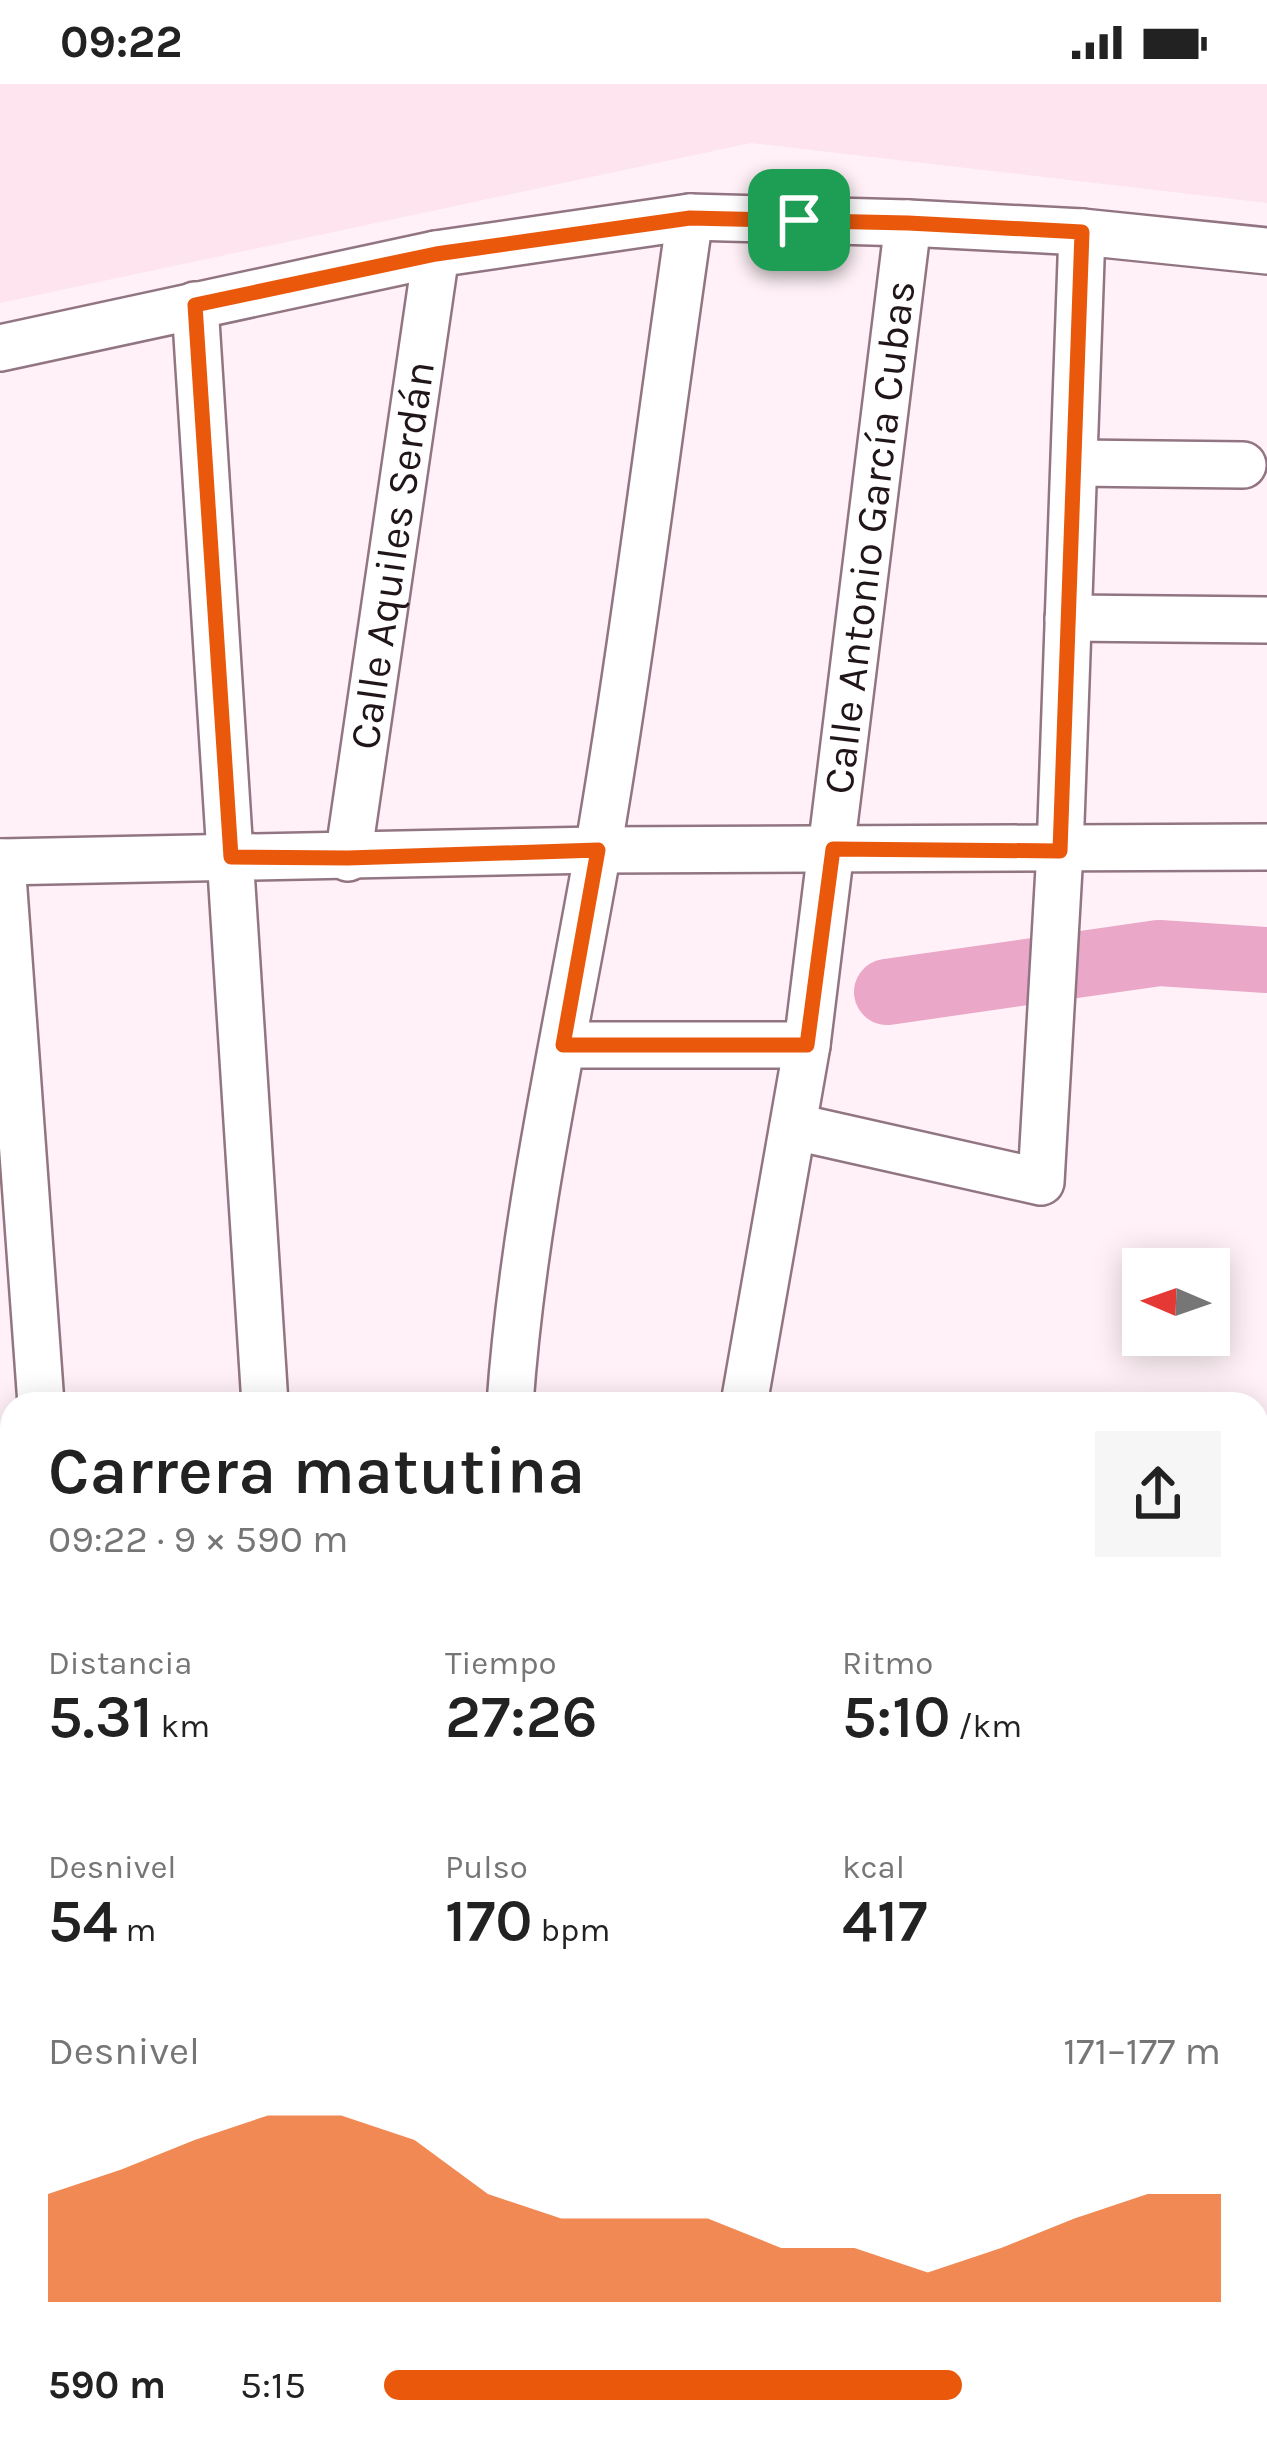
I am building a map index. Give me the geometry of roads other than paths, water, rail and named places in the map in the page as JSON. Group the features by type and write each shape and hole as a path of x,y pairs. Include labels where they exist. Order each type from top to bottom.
{"street":[{"path":"511,1392 539,1169 598,850 690,218"},
{"path":"0,349 436,254 690,218 1082,232 1267,250"},
{"name":"Calle Antonio García Cubas","path":"746,1392 796,1127 908,223"},
{"path":"796,1127 1041,1182 1060,851 1082,232"},
{"name":"Calle Aquiles Serdán","path":"348,858 436,254"},
{"path":"195,305 264,1392"},
{"path":"1075,463 1243,465"},
{"path":"1068,618 1267,620"},
{"path":"40,1392 1,862 598,850 1267,847"},
{"path":"563,1045 807,1045"}],"waterway":[{"path":"887,992 1159,953 1267,960"}]}
